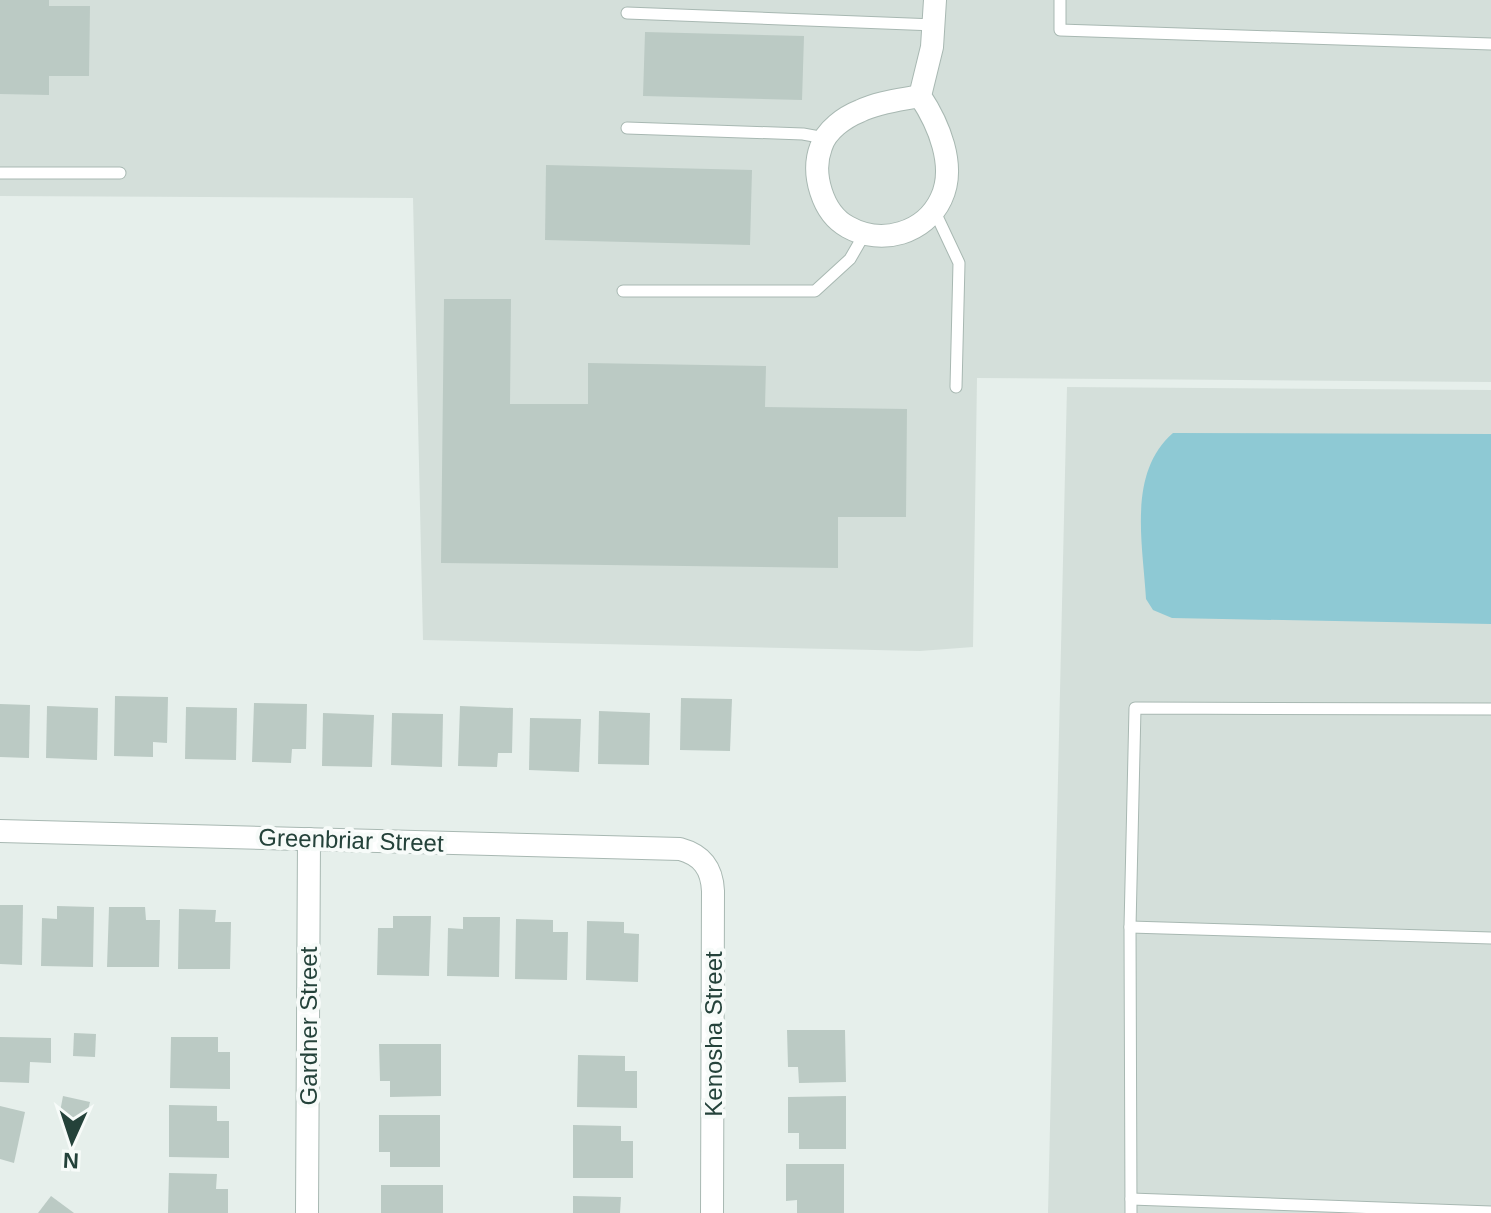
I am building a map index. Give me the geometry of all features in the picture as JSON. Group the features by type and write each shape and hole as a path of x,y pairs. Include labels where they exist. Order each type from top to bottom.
{"street":[{"path":"920,96 860,111 837,125 825,138 820,148 819,186 835,217 848,227 887,236 906,233 935,212 944,194 944,150 935,119 920,96 935,25 935,0"},
{"name":"Greenbriar Street","path":"0,831 680,849 700,858"},
{"name":"Gardner Street","path":"307,1213 309,839"},
{"name":"Kenosha Street","path":"700,858 712,878 713,891 712,1213"}],"lane":[{"path":"1060,0 1060,30 1491,44"},
{"path":"627,13 935,25"},
{"path":"627,128 803,134 825,138"},
{"path":"0,173 120,173"},
{"path":"935,212 959,263 956,387"},
{"path":"623,291 815,291 850,259 865,233"},
{"path":"1131,1213 1130,927 1135,708 1491,709"},
{"path":"1130,927 1491,938"},
{"path":"1131,1199 1491,1212"}],"shaded area":[{"path":"0,0 1491,0 1491,382 977,378 973,647 920,651 423,640 413,198 0,196"},
{"path":"1067,387 1491,390 1491,1213 1048,1213"}],"water":[{"path":"1173,433 1491,434 1491,624 1172,618 1153,610 1146,599 1142,555 1143,489 1159,449"}],"building":[{"path":"0,0 49,0 49,6 90,6 89,76 49,76 49,95 0,94"},
{"path":"645,32 804,36 802,100 643,96"},
{"path":"546,165 752,170 750,245 545,240"},
{"path":"444,299 511,299 510,404 588,404 588,363 766,366 765,407 907,409 906,517 838,517 838,568 441,563"},
{"path":"115,696 168,697 167,743 153,742 153,757 114,756"},
{"path":"681,698 732,699 730,751 680,750"},
{"path":"254,703 307,704 306,749 292,749 291,763 252,762"},
{"path":"0,704 30,705 29,758 0,757"},
{"path":"47,706 98,708 97,760 46,758"},
{"path":"460,706 513,708 512,753 498,753 497,767 458,766"},
{"path":"186,707 237,708 236,760 185,759"},
{"path":"599,711 650,713 649,765 598,764"},
{"path":"323,713 374,715 372,767 322,766"},
{"path":"392,713 443,714 442,767 391,765"},
{"path":"530,718 581,719 579,772 529,770"},
{"path":"0,905 23,905 22,965 0,964"},
{"path":"57,906 94,907 93,967 41,966 42,918 57,919"},
{"path":"109,907 145,907 146,920 160,920 159,967 107,967"},
{"path":"179,909 216,910 215,922 231,922 230,969 178,969"},
{"path":"393,916 431,916 429,976 377,975 378,928 393,928"},
{"path":"463,917 500,917 499,977 447,976 448,928 463,929"},
{"path":"516,919 553,920 553,932 568,932 567,980 515,979"},
{"path":"587,921 624,922 624,933 639,934 638,982 586,980"},
{"path":"787,1030 845,1030 846,1082 799,1083 798,1067 788,1067"},
{"path":"74,1033 96,1034 95,1057 73,1056"},
{"path":"0,1037 51,1038 51,1063 30,1062 29,1083 0,1082"},
{"path":"171,1037 218,1037 218,1052 230,1052 230,1089 170,1088"},
{"path":"379,1044 441,1044 441,1096 390,1097 390,1081 380,1081"},
{"path":"578,1055 625,1056 625,1071 637,1071 637,1108 577,1107"},
{"path":"63,1096 90,1102 85,1123 59,1117"},
{"path":"846,1096 846,1149 799,1149 799,1133 788,1133 788,1097"},
{"path":"169,1105 217,1106 217,1121 229,1121 229,1158 169,1157"},
{"path":"0,1106 25,1112 14,1163 0,1159"},
{"path":"379,1115 440,1115 440,1167 390,1167 390,1152 379,1152"},
{"path":"573,1125 621,1126 621,1141 633,1141 633,1178 573,1178"},
{"path":"786,1164 844,1164 844,1213 797,1213 797,1200 786,1201"},
{"path":"169,1173 217,1174 216,1189 228,1189 228,1213 168,1213"},
{"path":"381,1185 443,1185 443,1213 381,1213"},
{"path":"51,1196 74,1213 38,1213"},
{"path":"573,1196 621,1197 620,1213 573,1213"}]}
